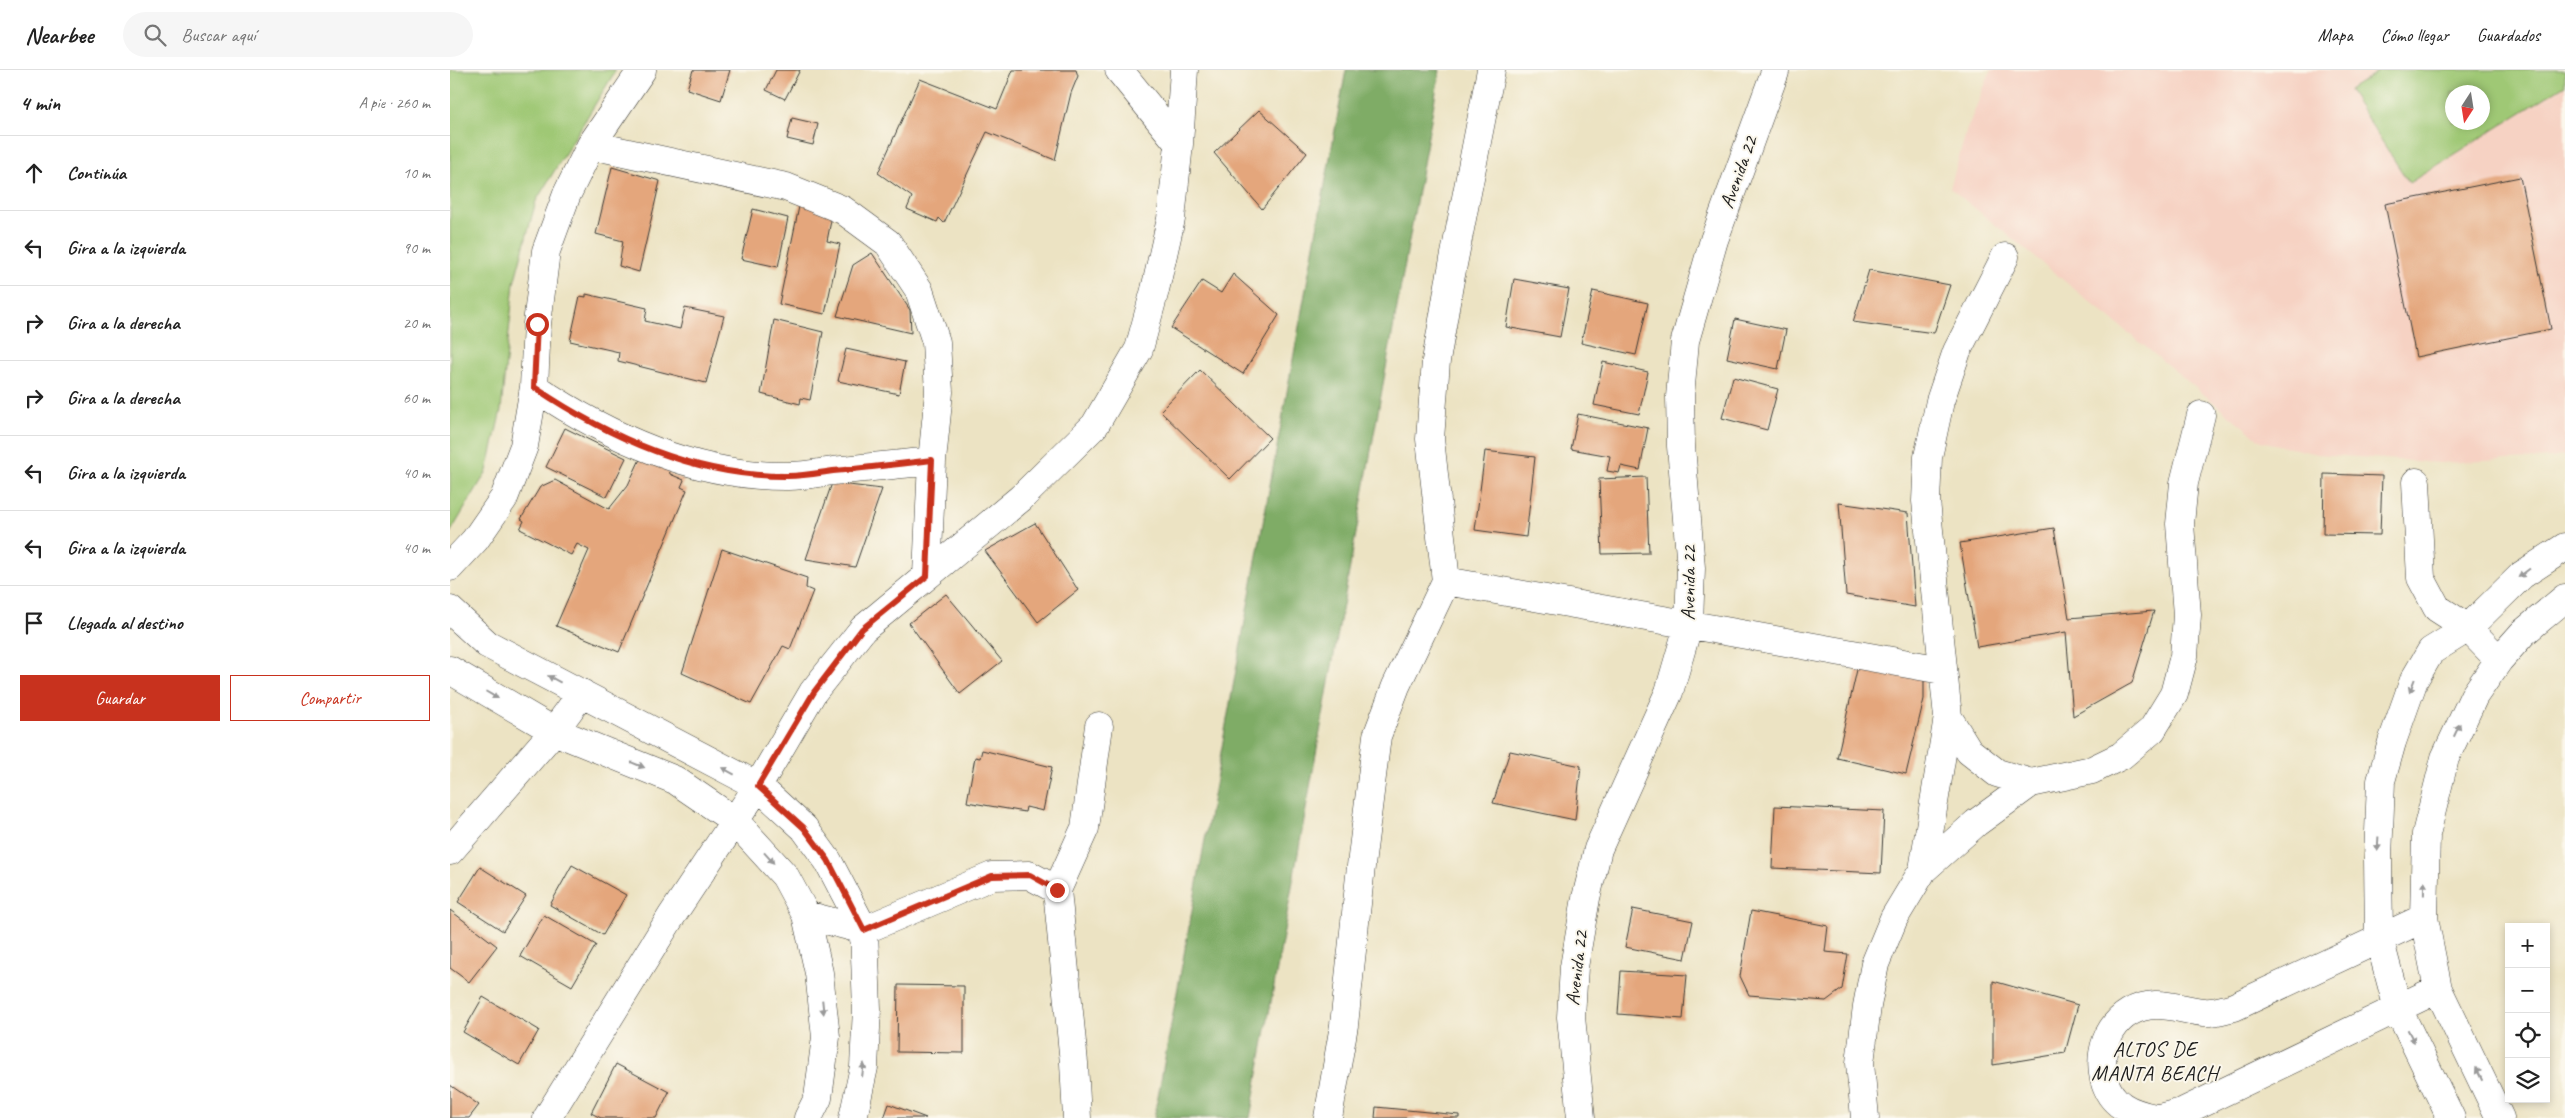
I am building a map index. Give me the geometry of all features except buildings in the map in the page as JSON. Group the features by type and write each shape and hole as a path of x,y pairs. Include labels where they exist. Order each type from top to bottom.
{"street":[{"path":"450,568 475,540 504,498 524,446 534,387 537,324 546,251 567,194 591,145 642,70"},
{"path":"1119,70 1179,144"},
{"path":"547,1118 671,918 758,786 814,692 862,629 1021,498 1095,426 1139,349 1155,290 1171,219 1184,70"},
{"path":"1328,1118 1344,1025 1362,857 1378,736 1396,686 1446,581 1430,439 1436,361 1449,284 1491,70"},
{"name":"Avenida 22","path":"1581,1118 1570,1017 1574,967 1586,898 1598,849 1669,692 1689,623 1691,568 1681,436 1680,397 1685,341 1714,240 1774,72"},
{"path":"591,145 786,187 844,210 888,243 919,290 936,342 939,392 932,460 927,576"},
{"path":"1923,870 1948,717 1926,501 1928,457 1940,401 1957,350 2005,258"},
{"path":"534,387 570,412 615,435 673,457 731,471 788,476 932,460"},
{"path":"1865,1118 1860,1064 1867,1006 1875,964 1894,918 1923,870 1976,823 2031,783 2092,770 2121,756 2152,730 2174,694 2184,656 2187,614 2180,524 2184,483 2201,414"},
{"path":"2416,482 2421,578 2437,608 2468,628 2499,660"},
{"path":"2451,1118 2398,1009 2379,938 2378,858 2381,781 2392,742 2414,680 2430,651 2468,628 2522,575 2565,547"},
{"path":"1446,581 1689,623 1942,670"},
{"path":"2500,1118 2438,989 2424,918 2426,834 2444,758 2474,696 2499,660 2528,627 2565,598"},
{"path":"450,610 487,644 758,786 804,828 828,860 864,930 867,1009 864,1067 853,1118"},
{"path":"450,670 554,731 675,780 735,820 785,876 806,915 820,973 826,1037 818,1098 808,1118"},
{"path":"450,851 554,731 582,693"},
{"path":"1948,717 1969,751 1997,772 2031,783"},
{"path":"1077,1118 1074,1063 1057,890 1086,828 1099,726"},
{"path":"806,915 864,930 992,876 1030,875 1057,890"},
{"path":"2155,1118 2130,1113 2114,1101 2104,1081 2101,1058 2107,1037 2116,1022 2136,1009 2155,1005 2207,1012 2234,1007 2424,918"},
{"path":"2159,1118 2182,1112 2438,989"}],"shaded area":[{"path":"1991,70 2565,70 2565,455 2552,458 2440,463 2317,454 2261,441 1950,188 1967,129"}],"green space":[{"path":"450,70 616,70 536,201 514,283 501,410 487,471 450,533"},
{"path":"1346,70 1440,70 1250,1118 1154,1118"},
{"path":"2380,70 2565,70 2565,85 2409,183 2349,90"}],"district":[{"name":"ALTOS DE MANTA BEACH","path":"2155,1061"}],"route":[{"path":"537,324 534,387 570,412 615,435 673,457 731,471 788,476 932,460 927,576 862,629 814,692 758,786 804,828 828,860 864,930 992,876 1030,875 1057,890"}]}
